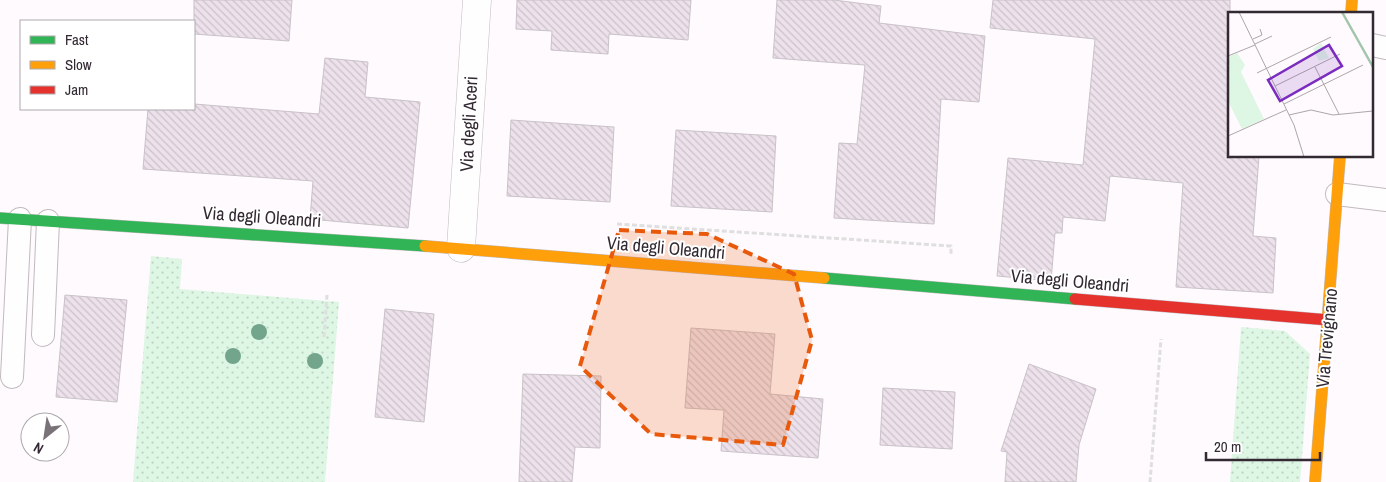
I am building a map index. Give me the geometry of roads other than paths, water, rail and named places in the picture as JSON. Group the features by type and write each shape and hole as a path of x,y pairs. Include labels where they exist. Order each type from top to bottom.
{"street":[{"name":"Via degli Aceri","path":"461,248 477,0"},
{"name":"Via Trevignano","path":"1315,482 1329,320 1340,158"},
{"name":"Via degli Oleandri","path":"10,218 461,248 1329,320"}],"lane":[{"path":"1337,194 1386,200"},
{"path":"10,218 12,377"},
{"path":"43,335 48,221"}]}
